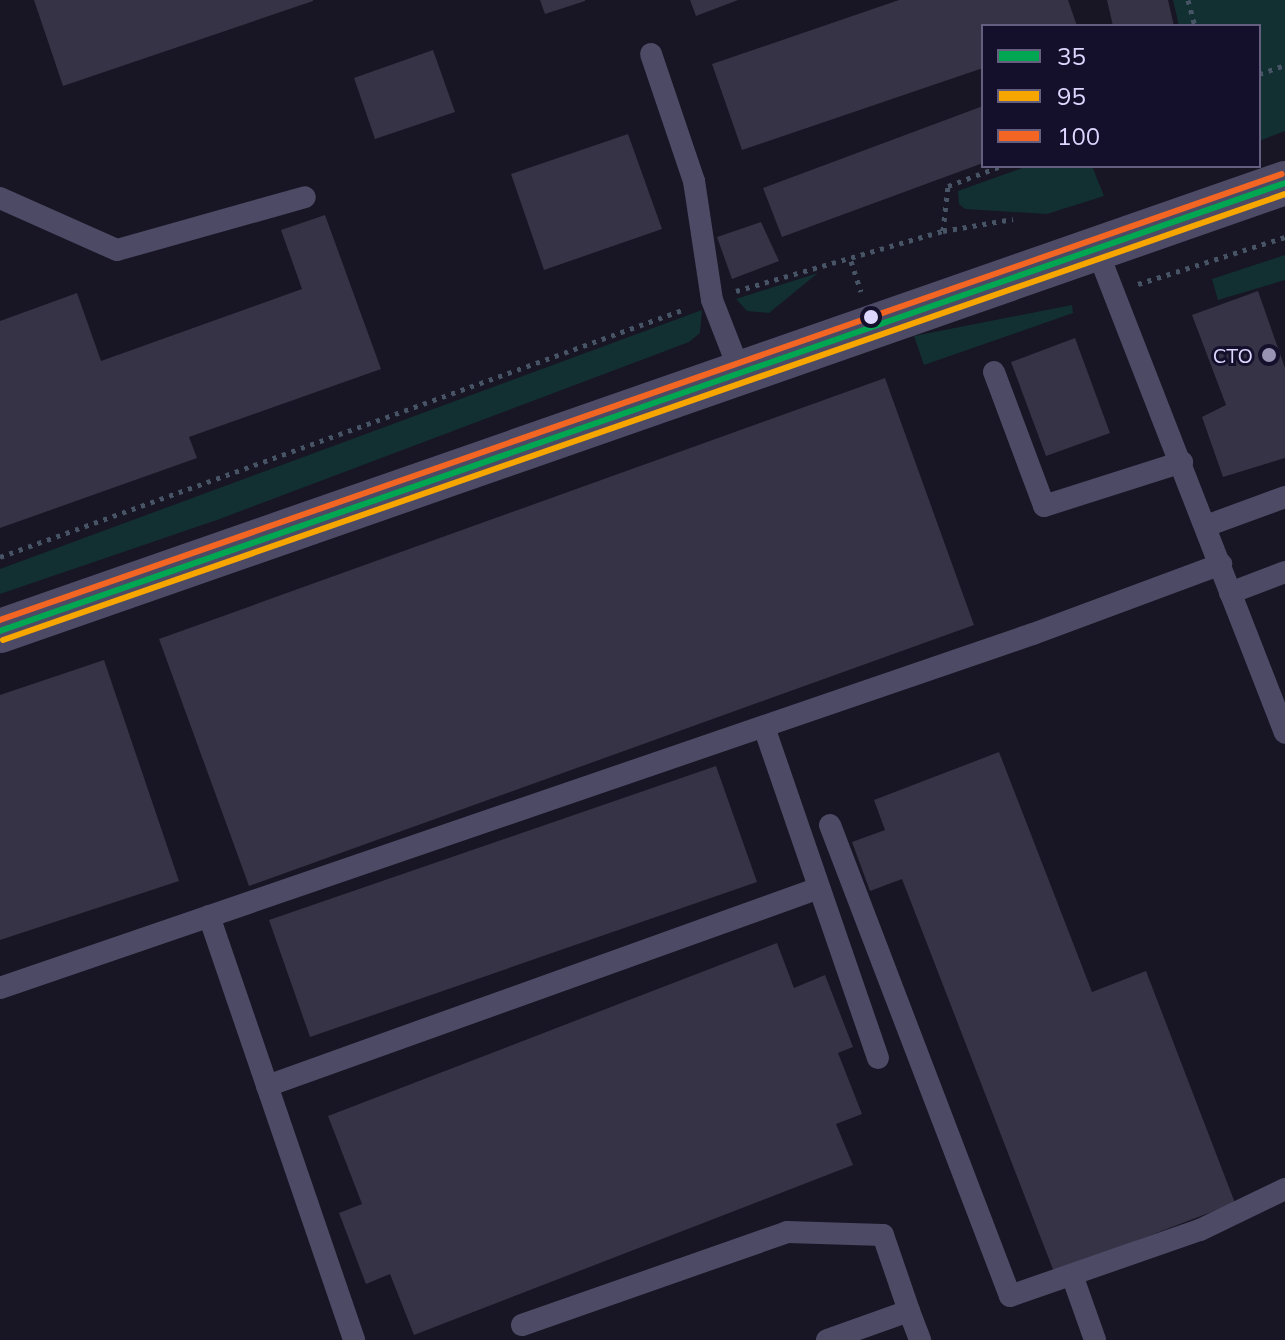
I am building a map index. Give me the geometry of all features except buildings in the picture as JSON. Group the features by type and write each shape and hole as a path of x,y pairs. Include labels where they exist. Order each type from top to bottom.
{"street":[{"path":"0,631 1285,183"}],"lane":[{"path":"651,54 694,181 712,300 740,372"},
{"path":"0,198 117,250 305,197"},
{"path":"1097,250 1285,733"},
{"path":"994,372 1044,506 1182,462"},
{"path":"1206,526 1285,497"},
{"path":"0,988 764,727 1221,564"},
{"path":"1230,593 1285,572"},
{"path":"764,727 878,1058"},
{"path":"830,825 1010,1296 1200,1230 1285,1189"},
{"path":"267,1086 819,888"},
{"path":"209,916 354,1340"},
{"path":"522,1325 787,1232 883,1235 920,1340"},
{"path":"1072,1275 1095,1340"},
{"path":"827,1340 909,1311"}],"path":[{"path":"1188,0 1194,24"},
{"path":"1261,73 1285,65"},
{"path":"943,231 948,186 996,168"},
{"path":"0,557 806,267 851,261 943,231 1013,219"},
{"path":"1112,295 1285,237"}],"green space":[{"path":"1173,0 1285,0 1285,131 1261,140 1261,24 1179,24"},
{"path":"1022,168 1093,168 1104,196 1047,214 965,209 959,204 958,191"},
{"path":"1285,255 1285,280 1218,300 1212,279"},
{"path":"818,273 769,313 747,311 736,299"},
{"path":"1072,305 1073,313 924,365 914,336"},
{"path":"702,310 700,333 689,342 217,520 0,594 0,569"}],"transit line":[{"name":"100","path":"0,620 1282,174"},
{"name":"35","path":"0,631 1285,183"},
{"name":"95","path":"3,640 1285,194"}],"place":[{"name":"СТО","path":"1269,355"}]}
